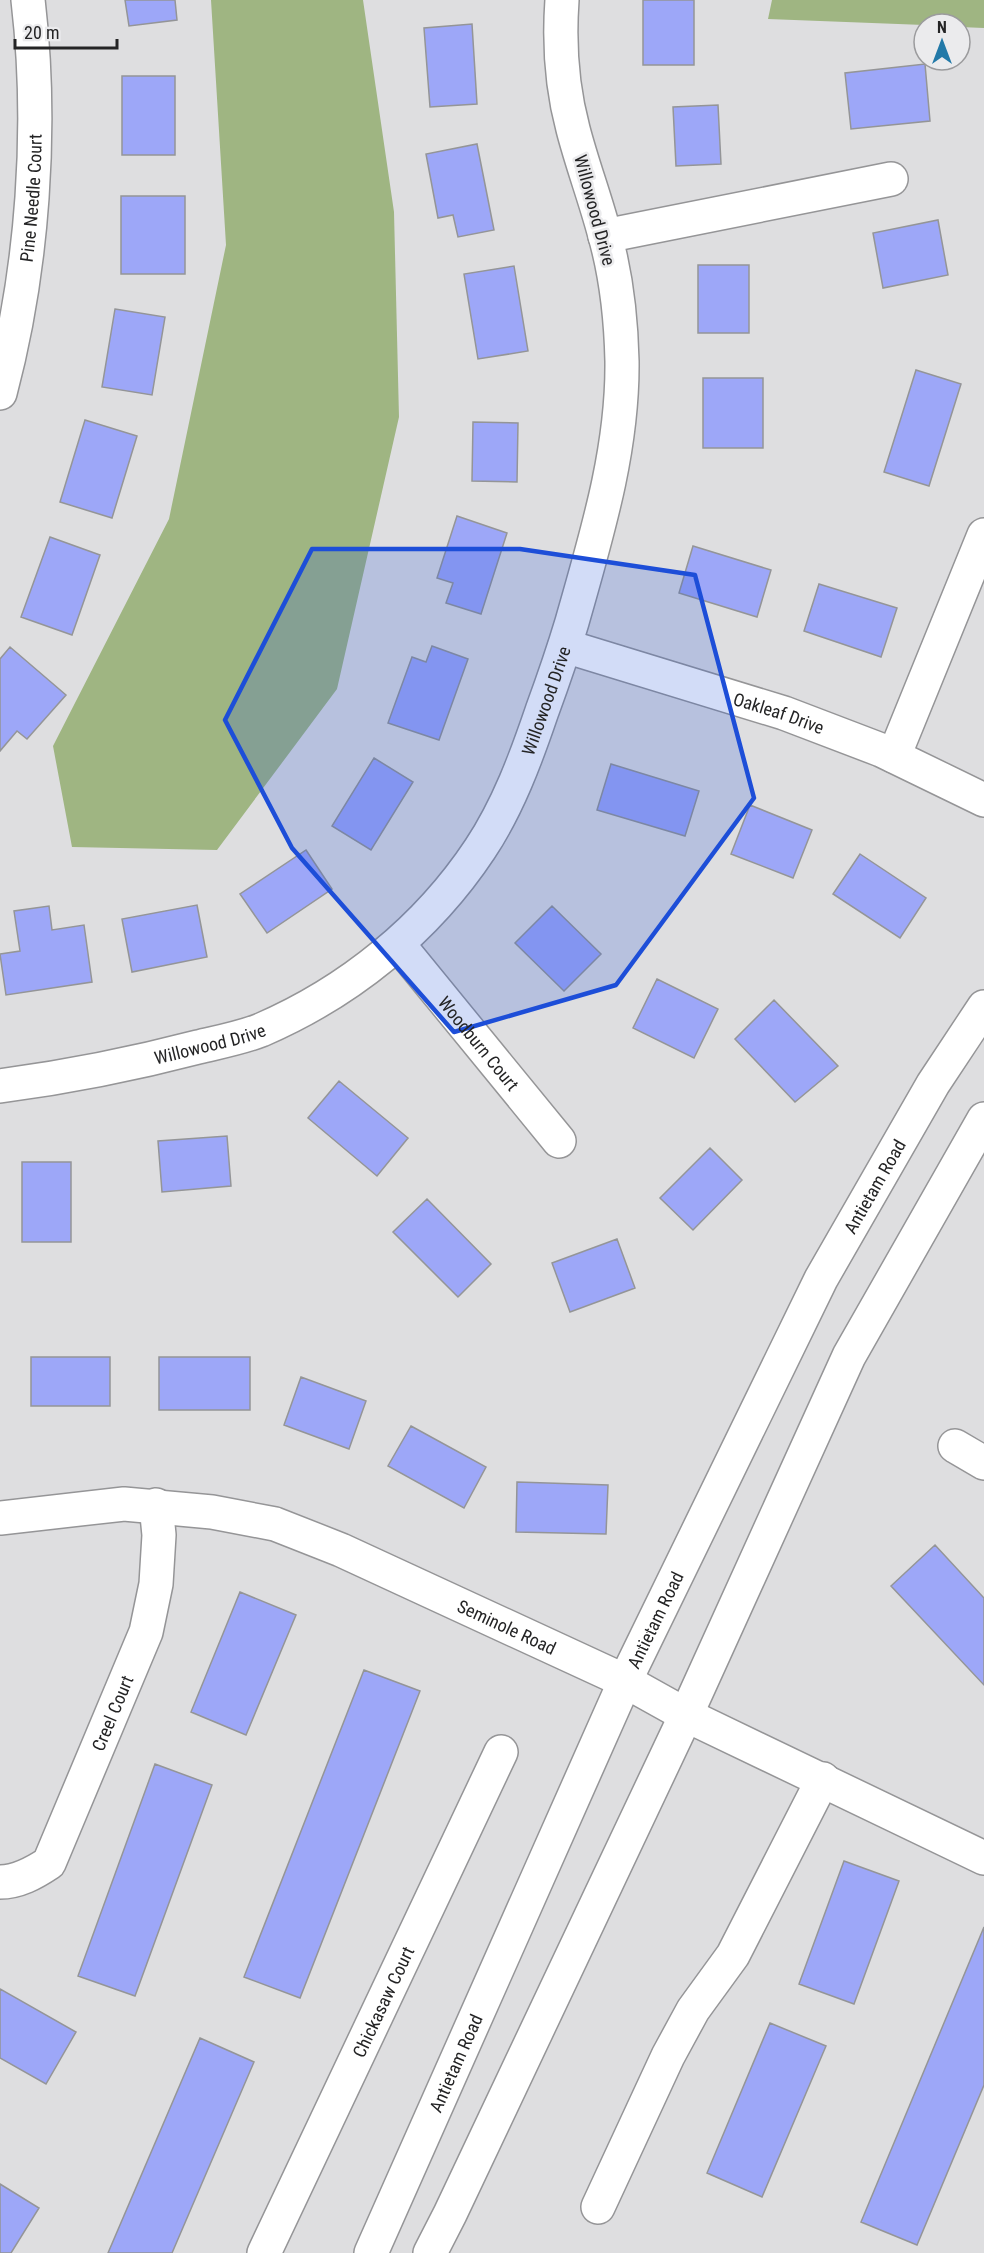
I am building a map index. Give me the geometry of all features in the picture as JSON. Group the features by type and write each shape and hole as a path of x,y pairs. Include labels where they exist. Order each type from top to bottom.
{"street":[{"name":"Pine Needle Court","path":"0,393 12,349 13,256 35,130 32,37 28,0"},
{"name":"Willowood Drive","path":"0,1086 46,1080 164,1056 257,1031 312,1005 374,965 444,897 480,849 504,806 531,742 565,646 601,522 617,440 622,362 617,297 605,236 572,126 564,81 560,22 561,0"},
{"path":"605,236 891,179"},
{"path":"894,756 984,535"},
{"name":"Oakleaf Drive","path":"565,646 784,713 894,756 984,800"},
{"name":"Woodburn Court","path":"398,944 559,1141"},
{"name":"Antietam Road","path":"371,2253 625,1681 821,1279 933,1084 984,1007"},
{"path":"430,2253 686,1715 849,1356 984,1119"},
{"path":"955,1446 984,1463"},
{"name":"Seminole Road","path":"0,1518 124,1504 156,1505 212,1512 275,1524 341,1550 625,1681 686,1715 984,1858"},
{"name":"Creel Court","path":"0,1882 32,1875 49,1863 146,1632 156,1584 159,1535 156,1505"},
{"name":"Chickasaw Court","path":"264,2253 501,1752"},
{"path":"598,2207 668,2056 693,2010 733,1955 823,1779"}],"highlighted area":[{"path":"312,549 520,549 695,575 754,798 616,985 454,1032 292,848 225,720"}],"green space":[{"path":"211,0 363,0 394,212 399,417 337,689 217,850 72,847 53,746 169,519 226,245"},
{"path":"772,0 984,0 984,28 972,28 972,12 912,12 912,25 768,19"}],"building":[{"path":"125,0 175,0 177,20 129,26"},
{"path":"643,0 694,0 694,65 643,65"},
{"path":"472,24 477,104 430,107 424,28"},
{"path":"912,65 912,72 926,72 930,121 851,129 845,73"},
{"path":"122,76 175,76 175,155 122,155"},
{"path":"718,105 721,164 676,166 673,107"},
{"path":"477,144 494,230 458,237 453,215 438,218 426,154"},
{"path":"121,196 185,196 185,274 121,274"},
{"path":"938,220 948,275 883,288 873,233"},
{"path":"698,265 749,265 749,333 698,333"},
{"path":"514,266 528,351 478,359 464,274"},
{"path":"115,309 165,317 152,395 102,387"},
{"path":"916,370 961,384 929,486 884,472"},
{"path":"703,378 763,378 763,448 703,448"},
{"path":"85,420 137,436 112,518 60,502"},
{"path":"473,422 518,423 517,482 472,481"},
{"path":"457,516 507,533 481,614 446,603 453,583 437,578"},
{"path":"50,537 100,555 72,635 21,617"},
{"path":"693,546 771,570 757,617 679,593"},
{"path":"819,584 897,608 881,657 804,631"},
{"path":"432,646 468,659 439,740 388,723 412,657 426,662"},
{"path":"10,647 66,695 27,739 17,731 0,751 0,659"},
{"path":"374,758 413,782 371,850 332,826"},
{"path":"611,764 699,791 685,836 597,810"},
{"path":"750,805 812,830 793,878 731,854"},
{"path":"306,850 332,889 267,933 240,894"},
{"path":"860,854 926,898 900,938 833,894"},
{"path":"197,905 207,957 132,972 122,919"},
{"path":"49,906 52,930 84,925 92,982 6,995 0,954 20,951 14,911"},
{"path":"552,906 601,954 564,991 515,943"},
{"path":"657,979 718,1009 694,1058 633,1028"},
{"path":"774,1000 838,1066 795,1102 735,1039"},
{"path":"339,1081 408,1138 377,1176 308,1118"},
{"path":"227,1136 231,1186 162,1192 158,1141"},
{"path":"710,1148 742,1180 693,1230 660,1198"},
{"path":"22,1162 71,1162 71,1242 22,1242"},
{"path":"427,1199 491,1264 458,1297 393,1232"},
{"path":"617,1239 635,1288 570,1312 552,1263"},
{"path":"31,1357 110,1357 110,1406 31,1406"},
{"path":"159,1357 250,1357 250,1410 159,1410"},
{"path":"301,1377 366,1401 349,1449 284,1425"},
{"path":"411,1426 486,1467 464,1508 388,1466"},
{"path":"517,1482 608,1485 606,1534 516,1532"},
{"path":"935,1545 984,1598 984,1685 891,1586"},
{"path":"240,1592 296,1615 246,1735 191,1712"},
{"path":"364,1670 420,1691 300,1998 244,1977"},
{"path":"155,1764 212,1785 135,1996 78,1976"},
{"path":"844,1861 899,1881 854,2004 799,1984"},
{"path":"984,1927 984,2085 917,2245 861,2222"},
{"path":"0,1989 76,2032 46,2084 0,2058"},
{"path":"770,2023 826,2046 762,2197 707,2173"},
{"path":"200,2038 254,2062 172,2253 108,2253"},
{"path":"0,2184 39,2208 11,2253 0,2253"}]}
